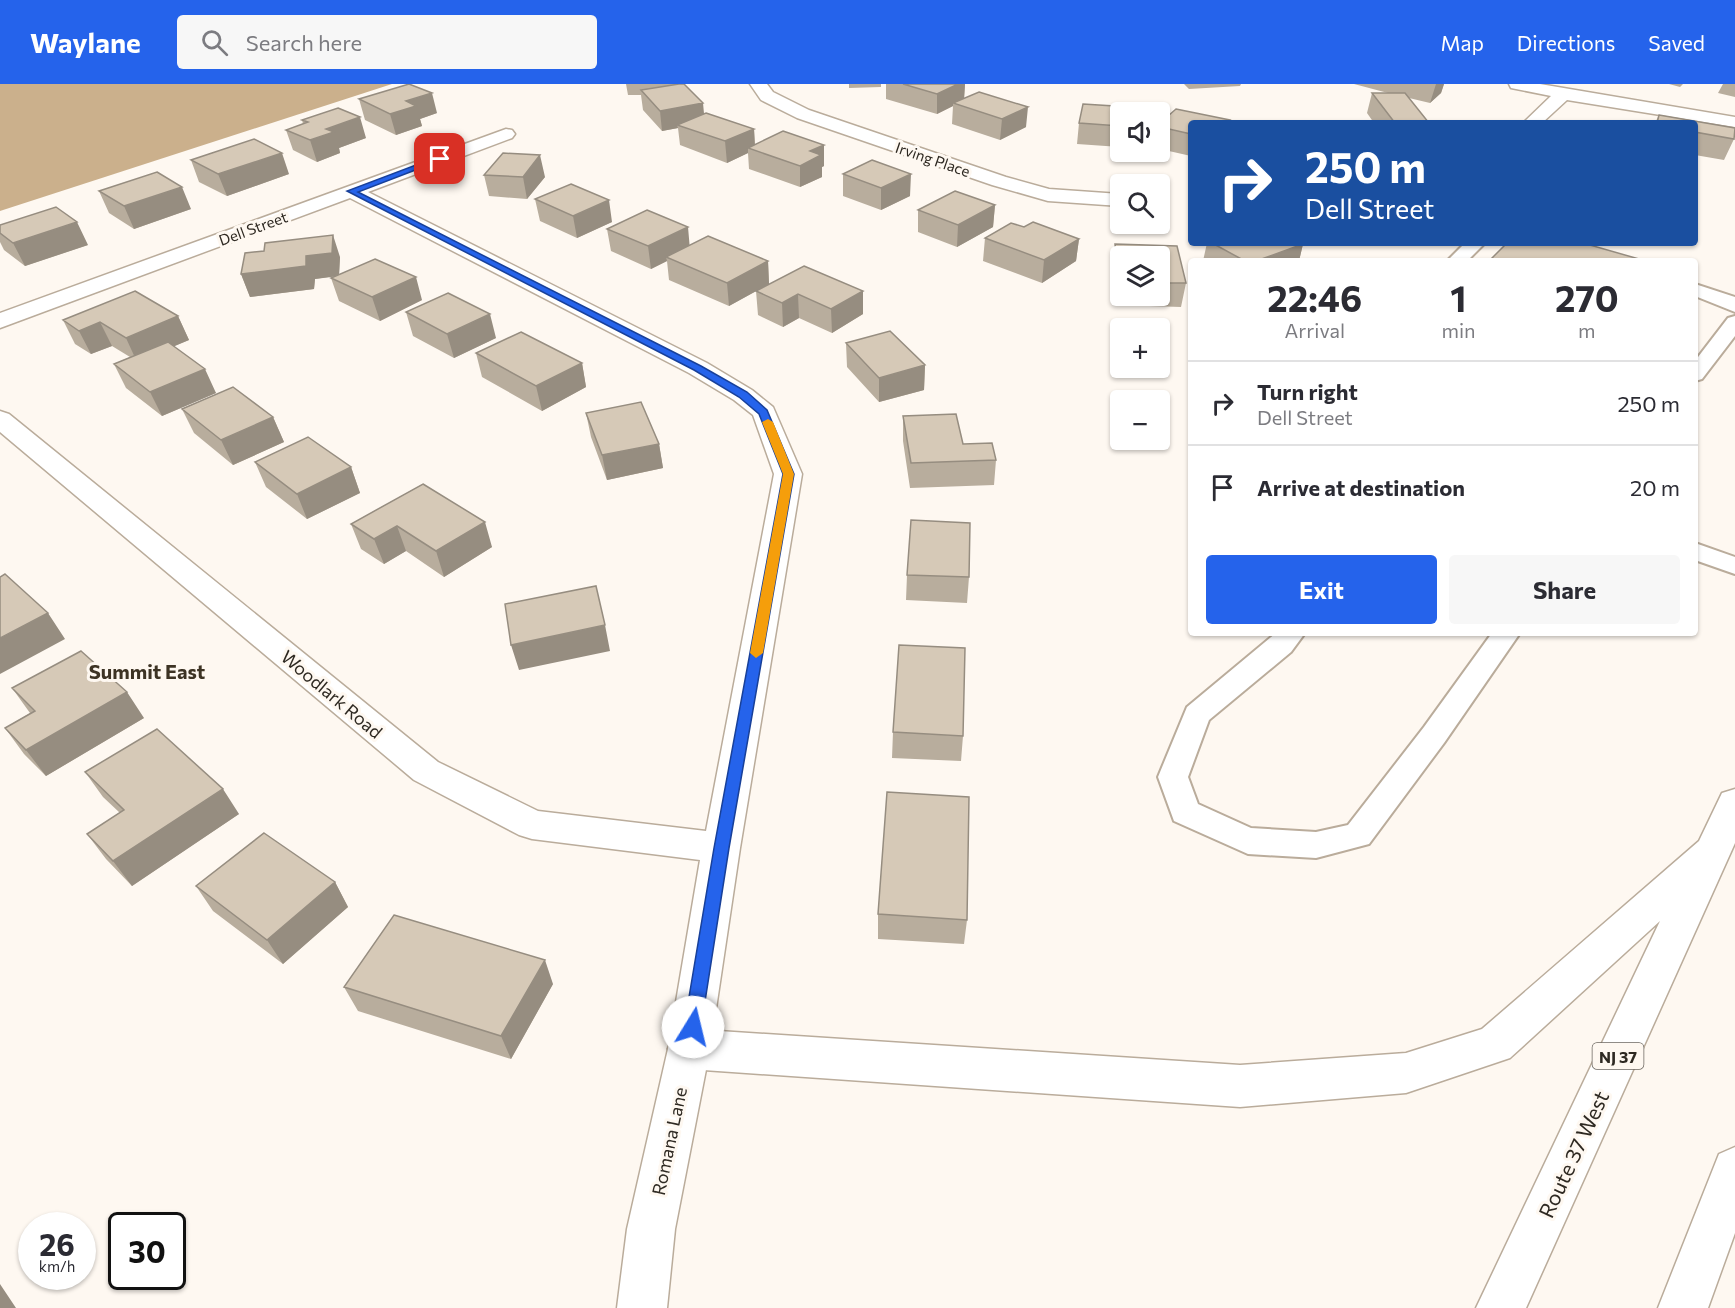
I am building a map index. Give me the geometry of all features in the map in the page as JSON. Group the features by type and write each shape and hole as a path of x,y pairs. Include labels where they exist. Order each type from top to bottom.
{"main road":[{"name":"Irving Place","path":"758,84 767,96 803,114 999,181 1048,195 1110,199"},
{"path":"1517,84 1563,94 1735,122"},
{"path":"1535,120 1563,94"},
{"name":"Dell Street","path":"0,321 506,134"},
{"name":"Romana Lane","path":"351,191 698,368 743,395 764,412 788,474 721,848 689,1049 651,1229 642,1308"},
{"name":"Woodlark Road","path":"0,419 426,771 532,825 721,848"},
{"name":"Route 37 West","path":"1501,1308 1735,803"},
{"path":"689,1049 1240,1086 1406,1073 1495,1044 1713,851"},
{"path":"1683,1308 1735,1170"}],"lane":[{"path":"1459,258 1473,246"},
{"path":"1698,291 1726,300 1735,306"},
{"path":"1698,371 1735,322"},
{"path":"1698,552 1735,566"},
{"path":"1288,636 1281,645 1197,714 1173,777 1185,812 1248,841 1316,845 1358,835 1434,735 1504,636"}],"shaded area":[{"path":"0,84 392,84 0,211"}],"building":[{"path":"409,84 432,93 406,101 416,106 390,114 359,99"},
{"path":"684,84 703,103 660,111 641,90"},
{"path":"903,84 958,84 937,94"},
{"path":"979,92 1028,107 1002,119 953,103"},
{"path":"1372,93 1405,93 1427,120 1393,120"},
{"path":"1083,104 1110,106 1110,125 1079,123"},
{"path":"338,108 360,117 326,129 334,132 310,140 286,130 308,122 302,120"},
{"path":"1176,109 1230,120 1188,120 1188,133 1170,129 1170,114"},
{"path":"706,113 754,129 725,141 677,125"},
{"path":"1659,115 1688,120 1658,120"},
{"path":"1698,122 1735,128 1734,139 1698,133"},
{"path":"783,131 824,145 810,151 821,155 800,166 748,148"},
{"path":"254,139 282,153 218,174 191,160"},
{"path":"503,153 540,155 523,177 484,175"},
{"path":"872,160 911,174 881,188 843,174"},
{"path":"157,172 182,187 124,206 99,191"},
{"path":"571,184 609,200 573,216 535,199"},
{"path":"955,191 995,205 958,225 918,210"},
{"path":"56,207 77,222 13,243 0,233 0,225"},
{"path":"647,210 688,227 648,246 607,229"},
{"path":"1033,222 1079,239 1044,260 985,238 1011,223 1024,227"},
{"path":"333,235 332,253 306,256 306,266 241,274 245,253 264,251 265,243"},
{"path":"708,236 768,261 727,283 666,257"},
{"path":"1115,244 1177,246 1186,283 1170,283 1170,246 1115,246"},
{"path":"1218,246 1297,246 1264,258 1240,258"},
{"path":"1504,246 1594,246 1636,258 1492,258"},
{"path":"375,259 416,277 372,297 331,278"},
{"path":"804,266 863,291 831,309 798,294 782,303 756,291"},
{"path":"135,291 178,316 126,338 100,322 79,331 63,320"},
{"path":"448,293 490,314 447,334 406,312"},
{"path":"890,331 925,365 879,378 846,343"},
{"path":"521,332 582,363 536,386 476,353"},
{"path":"168,342 205,369 150,392 114,364"},
{"path":"233,387 273,417 221,440 182,409"},
{"path":"641,402 659,444 602,455 586,413"},
{"path":"956,414 963,444 992,443 996,460 911,463 903,416"},
{"path":"308,437 351,467 297,494 255,462"},
{"path":"423,484 485,522 436,551 397,526 374,539 351,524"},
{"path":"911,520 970,523 969,577 907,575"},
{"path":"5,574 48,613 0,638 0,577"},
{"path":"596,586 605,625 511,645 505,604"},
{"path":"899,645 965,648 963,736 893,732"},
{"path":"81,651 127,692 26,750 5,728 35,711 12,688"},
{"path":"157,729 223,789 113,861 87,834 124,810 85,772"},
{"path":"887,792 969,797 967,920 878,914"},
{"path":"264,833 335,882 267,940 196,886"},
{"path":"394,915 545,960 501,1036 344,987"}],"slow traffic":[{"path":"756,653 788,474 768,422"}],"district":[{"name":"Summit East","path":"147,671"}],"route":[{"path":"440,159 351,191 698,368 743,395 764,412 788,474 721,848 693,1027"}]}
